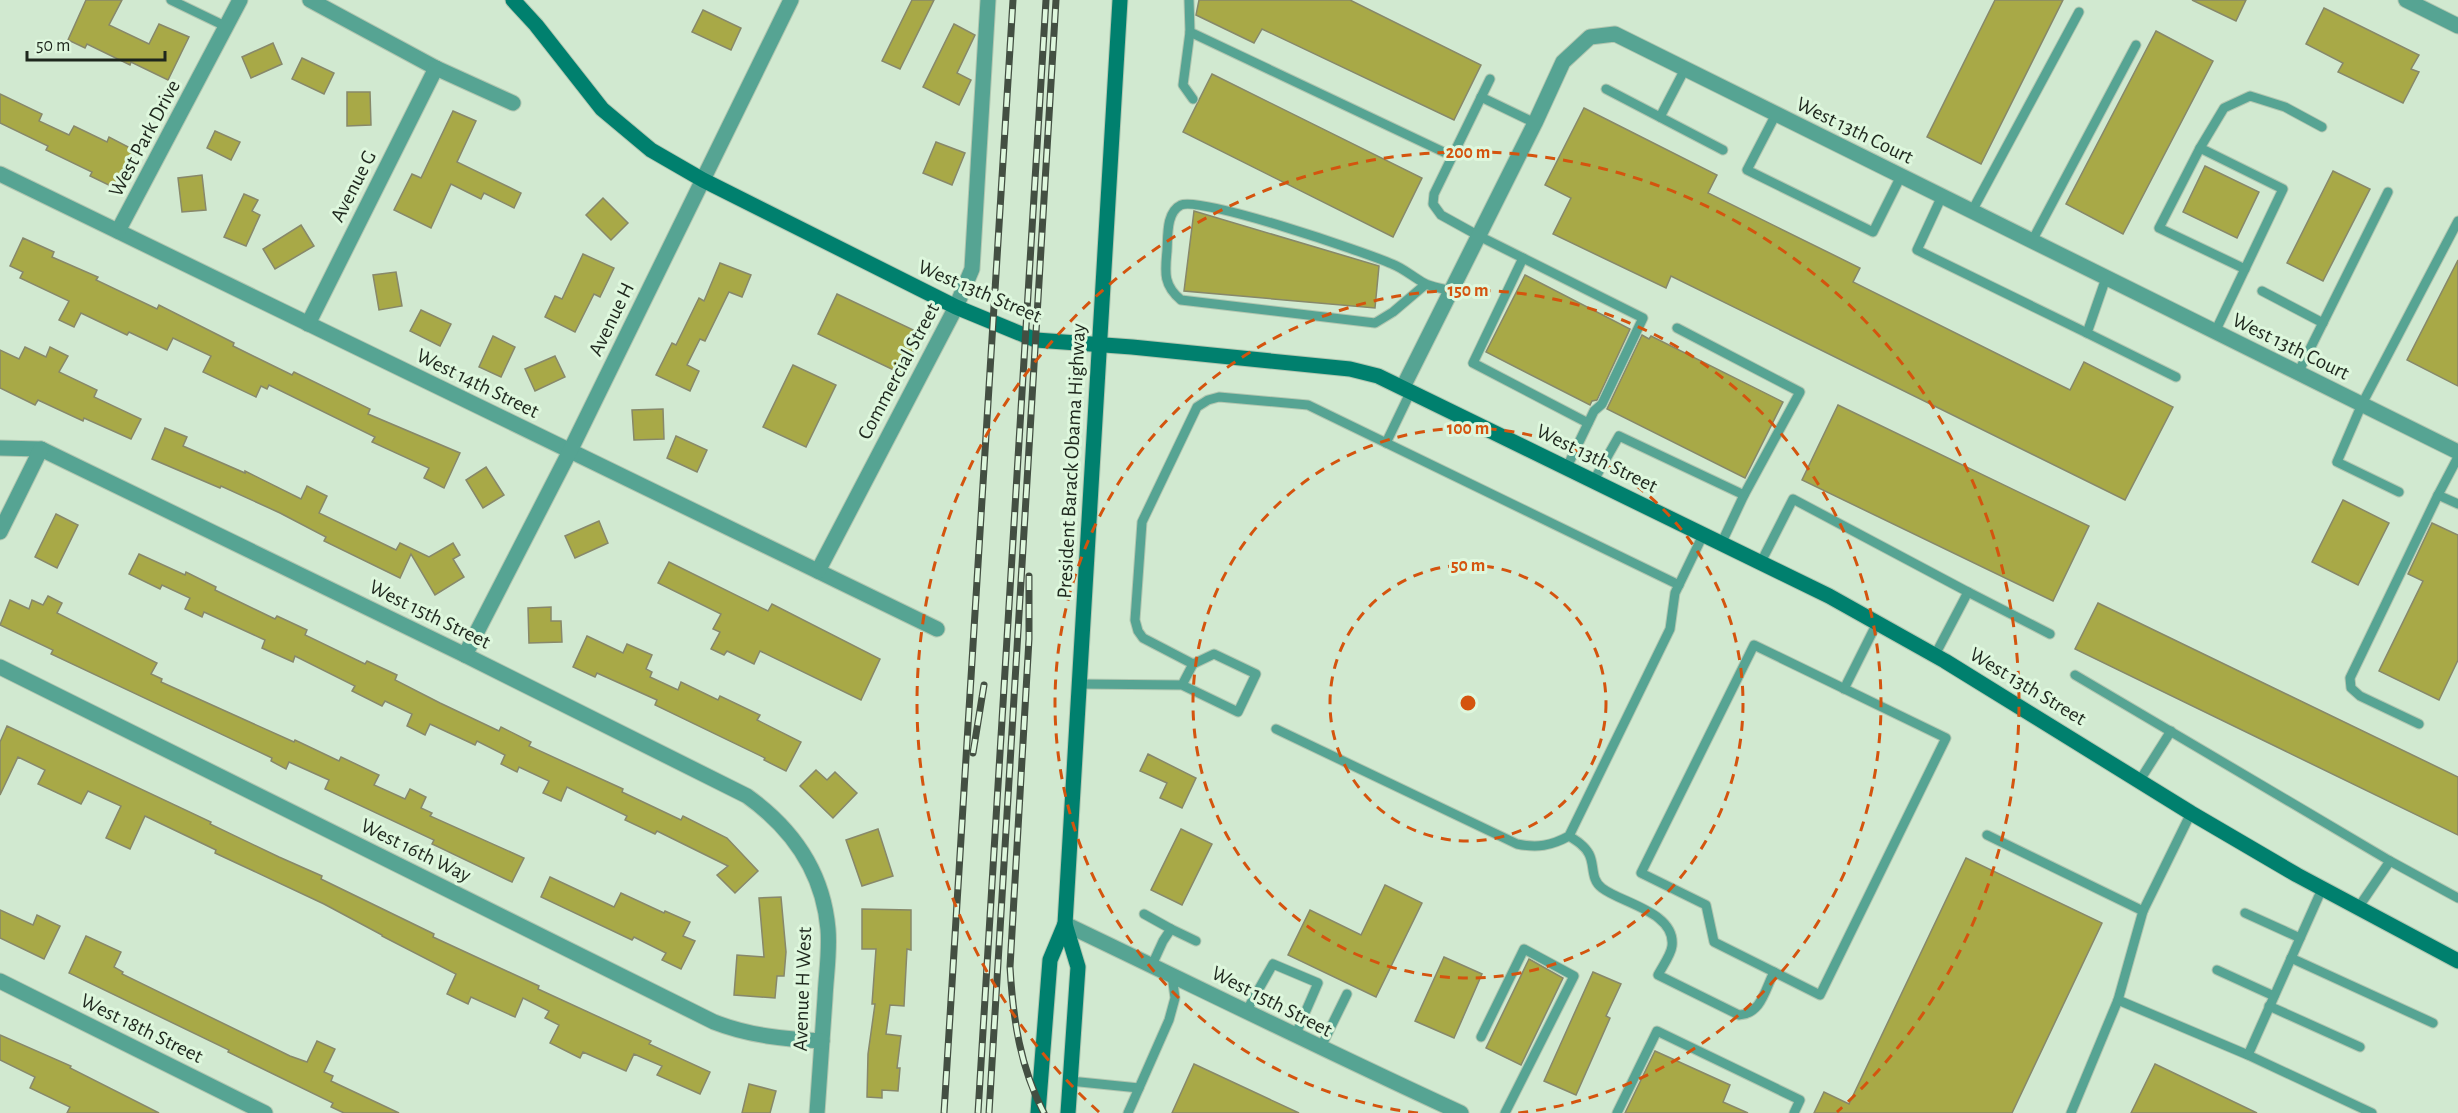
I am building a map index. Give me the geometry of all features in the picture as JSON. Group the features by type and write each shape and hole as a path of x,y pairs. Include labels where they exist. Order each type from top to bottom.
{"street":[{"name":"West Park Drive","path":"118,231 240,0"},
{"path":"310,0 436,68 513,103"},
{"name":"West 13th Street","path":"513,0 536,25 602,109 651,150 703,180 956,307 1036,340 1099,344 1350,369 1378,376 1704,533 1877,623 1935,655 2191,813 2322,889 2458,961"},
{"name":"Avenue H","path":"465,655 570,451 792,0"},
{"name":"Commercial Street","path":"818,571 956,307 972,269 988,0"},
{"name":"President Barack Obama Highway","path":"1038,1113 1050,960 1065,924 1120,0"},
{"path":"2406,0 2458,26"},
{"name":"West 13th Court","path":"1407,389 1450,291 1535,123 1563,62 1590,37 1616,34 2458,452"},
{"name":"Avenue G","path":"308,324 436,68"},
{"name":"West 14th Street","path":"0,174 937,629"},
{"name":"West 15th Street","path":"0,448 41,449 465,655 747,796 769,812 788,831 812,868"},
{"path":"0,532 41,449"},
{"name":"West 16th Way","path":"0,668 714,1022 740,1032 767,1038 822,1041"},
{"name":"Avenue H West","path":"812,868 824,903 828,929 818,1113"},
{"name":"President Barack Obama Highway","path":"1065,924 1078,967 1068,1113"},
{"name":"West 15th Street","path":"1065,924 1247,1010 1320,1049 1461,1113"},
{"name":"West 18th Street","path":"0,981 265,1113"}],"lane":[{"path":"171,0 227,27"},
{"path":"1189,0 1190,33 1183,85 1193,99"},
{"path":"1972,211 2079,12"},
{"path":"1190,33 1452,156"},
{"path":"2032,241 2136,45"},
{"path":"1660,117 1685,69"},
{"path":"1490,79 1434,194 1433,204 1441,215 1479,236 1643,318 1602,404 1594,411 1566,467"},
{"path":"1606,89 1723,150"},
{"path":"2245,269 2159,228 2200,148 2224,108 2250,96 2285,107 2322,128"},
{"path":"1481,97 1535,123"},
{"path":"1776,114 1747,170 1789,191 1873,232 1901,176"},
{"path":"2200,148 2283,189 2215,332"},
{"path":"2298,373 2388,192"},
{"path":"1942,196 1917,250 2176,377"},
{"path":"1426,284 1393,312 1375,323 1180,300 1170,291 1165,272 1170,220 1173,212 1180,205 1191,202 1238,212 1394,264 1426,284 1450,291"},
{"path":"2399,492 2337,462 2362,404 2458,221"},
{"path":"1523,258 1473,363 1588,423"},
{"path":"2087,333 2106,278"},
{"path":"2262,291 2323,323"},
{"path":"1677,328 1800,392 1744,495 1722,542"},
{"path":"1386,443 1407,389"},
{"path":"1193,663 1143,638 1138,631 1135,620 1142,522 1197,407 1208,400 1219,397 1308,405 1679,585"},
{"path":"1594,480 1619,436 1744,495"},
{"path":"2419,724 2360,696 2351,688 2350,678 2458,457"},
{"path":"2439,495 2458,504"},
{"path":"1761,562 1793,499 2050,634"},
{"path":"1276,729 1516,844 1535,847 1554,844 1569,836 1670,628 1675,593 1704,533"},
{"path":"1935,655 1968,592"},
{"path":"1844,688 1877,623"},
{"path":"1754,645 1946,738 1820,995 1774,972 1714,942 1706,905 1641,873 1754,645"},
{"path":"1079,684 1182,685 1238,712 1256,674 1214,654 1193,663 1182,685"},
{"path":"2075,675 2390,861 2458,898"},
{"path":"2140,780 2171,731"},
{"path":"2072,1113 2118,999 2143,910 2191,813"},
{"path":"1569,836 1581,844 1589,854 1593,877 1600,887 1654,914 1665,924 1671,935 1672,947 1658,975 1739,1015 1755,1011 1774,972"},
{"path":"1987,836 2143,910"},
{"path":"2358,908 2390,861"},
{"path":"2248,1055 2322,889"},
{"path":"2245,913 2300,938"},
{"path":"1144,914 1196,941"},
{"path":"1152,965 1171,929"},
{"path":"1481,1037 1524,949 1574,975 1504,1113"},
{"path":"2291,958 2433,1023"},
{"path":"1247,1010 1273,964 1318,983 1295,1036"},
{"path":"2217,970 2274,996"},
{"path":"1128,1113 1169,1020 1175,998 1172,975"},
{"path":"1320,1049 1347,994"},
{"path":"2118,999 2248,1055 2372,1113"},
{"path":"2269,1006 2360,1047"},
{"path":"1617,1113 1657,1030 1800,1100 1794,1113"},
{"path":"1070,1081 1139,1088"}],"building":[{"path":"86,0 122,0 109,25 149,44 159,24 189,37 168,80 87,44 85,48 68,40"},
{"path":"912,0 934,0 900,69 882,61"},
{"path":"1199,0 1350,0 1481,65 1454,120 1262,29 1254,43 1196,15"},
{"path":"1995,0 2063,0 1981,164 1927,137"},
{"path":"2192,0 2246,0 2236,21"},
{"path":"2324,8 2419,55 2411,69 2419,72 2403,103 2338,72 2343,63 2306,44"},
{"path":"703,10 741,28 731,50 692,32"},
{"path":"954,24 975,35 957,73 971,80 959,105 923,87"},
{"path":"2156,31 2213,61 2123,234 2066,204"},
{"path":"273,43 282,64 251,78 242,57"},
{"path":"302,58 334,73 324,94 292,79"},
{"path":"1212,74 1422,178 1393,237 1183,132"},
{"path":"347,92 370,92 371,125 347,126"},
{"path":"0,94 42,114 39,121 69,135 74,126 107,142 109,137 136,151 117,189 90,176 92,172 46,150 48,146 0,123"},
{"path":"1584,108 1717,175 1708,193 1860,268 1853,282 2070,390 2084,362 2173,407 2125,500 1671,276 1666,288 1553,234 1571,198 1545,185"},
{"path":"453,111 476,121 457,162 521,193 514,208 484,193 481,199 451,184 431,228 394,210 412,174 421,178"},
{"path":"215,131 240,142 231,160 207,148"},
{"path":"936,142 965,153 952,185 923,173"},
{"path":"2205,166 2259,192 2237,238 2183,212"},
{"path":"2333,171 2370,189 2323,281 2287,263"},
{"path":"202,175 206,210 182,212 178,178"},
{"path":"244,194 258,200 252,211 260,215 246,246 224,237"},
{"path":"603,198 628,223 611,240 586,215"},
{"path":"1194,211 1379,266 1375,308 1184,291"},
{"path":"301,225 314,246 275,269 263,249"},
{"path":"23,238 54,252 52,257 98,277 96,280 157,309 159,305 234,343 233,346 292,375 294,372 370,409 368,414 460,453 444,488 424,478 429,468 372,442 375,437 269,385 267,389 261,386 256,397 203,372 211,356 173,338 167,350 129,332 127,335 81,313 74,327 59,320 69,301 20,278 23,272 10,266"},
{"path":"583,254 614,268 600,297 594,294 575,332 545,317 555,296 562,299"},
{"path":"2458,260 2458,386 2407,360"},
{"path":"720,263 751,275 742,297 729,292 705,341 700,339 687,365 699,371 690,391 656,375 672,343 676,345 699,298 704,301"},
{"path":"396,272 402,306 379,310 373,275"},
{"path":"1525,275 1630,329 1597,400 1592,401 1590,405 1486,352"},
{"path":"837,294 922,334 902,374 818,334"},
{"path":"421,310 451,324 440,346 410,331"},
{"path":"1642,335 1649,339 1651,336 1783,402 1745,478 1607,409"},
{"path":"493,336 515,347 501,377 479,367"},
{"path":"25,347 46,357 50,347 68,356 59,372 97,390 94,397 141,419 131,439 84,418 83,421 38,400 35,405 0,388 0,350 19,359"},
{"path":"555,356 565,377 535,391 525,369"},
{"path":"793,365 836,385 806,447 763,427"},
{"path":"1838,405 2089,526 2053,601 1802,480"},
{"path":"663,409 664,439 634,440 632,410"},
{"path":"165,428 187,437 183,446 245,473 245,471 301,499 307,486 327,496 319,513 396,550 400,543 429,557 453,543 460,555 453,559 464,577 435,595 411,554 400,578 324,541 326,537 280,513 221,486 220,488 152,459"},
{"path":"676,436 707,450 697,472 667,458"},
{"path":"486,467 504,495 483,508 466,480"},
{"path":"2343,500 2389,523 2358,585 2312,562"},
{"path":"56,514 78,525 57,568 35,557"},
{"path":"599,521 608,543 575,558 565,536"},
{"path":"2432,523 2458,535 2458,660 2439,700 2379,671 2423,581 2408,574"},
{"path":"139,554 185,575 186,572 216,587 215,590 275,619 277,616 307,630 305,635 365,664 367,661 397,675 395,680 440,703 499,731 501,727 531,742 529,746 623,789 622,792 681,820 683,816 727,838 758,871 735,893 717,875 728,866 657,831 655,834 625,820 627,816 567,787 561,801 543,793 549,781 519,767 517,772 501,764 505,755 477,741 475,745 430,724 425,735 407,726 412,714 385,701 382,706 352,691 355,686 295,656 293,662 262,648 265,640 204,612 202,617 185,609 190,598 162,585 160,589 129,574"},
{"path":"669,562 768,611 772,604 880,659 861,700 760,651 754,664 727,651 724,655 711,649 720,632 713,629 721,614 658,583"},
{"path":"48,596 62,603 57,613 157,663 151,674 162,679 161,682 294,742 295,740 339,761 341,757 379,775 374,785 405,799 410,789 426,797 421,808 432,813 430,816 524,858 512,882 432,844 434,840 325,789 329,780 289,762 286,769 271,761 272,758 51,654 53,650 0,625 10,600 29,609 32,600 43,605"},
{"path":"2098,603 2458,777 2458,835 2075,649"},
{"path":"551,607 551,621 561,621 562,642 529,643 528,608"},
{"path":"587,636 623,653 627,644 652,655 646,669 652,672 650,677 678,690 681,682 718,700 720,696 760,715 757,720 801,742 786,771 764,760 765,758 655,705 657,700 597,673 595,677 573,667"},
{"path":"7,726 322,876 321,879 434,934 433,937 539,986 538,989 651,1041 649,1044 710,1072 700,1094 657,1075 662,1066 634,1054 626,1071 583,1052 580,1058 550,1043 559,1025 545,1018 549,1011 523,998 515,1017 471,997 468,1004 447,994 456,974 324,904 215,853 216,850 145,816 130,849 106,838 121,806 88,791 81,804 38,784 45,770 18,757 0,795 0,742"},
{"path":"1148,754 1196,778 1182,808 1160,798 1167,783 1140,771"},
{"path":"816,770 827,780 835,772 857,793 833,818 800,786"},
{"path":"878,829 893,876 862,886 846,840"},
{"path":"1181,829 1212,844 1182,905 1151,890"},
{"path":"1966,858 2102,923 2012,1113 1814,1113 1824,1092 1849,1104"},
{"path":"550,877 614,907 621,893 690,922 683,936 695,941 681,969 662,960 666,953 634,937 632,940 541,897"},
{"path":"1385,885 1422,903 1376,997 1288,955 1310,910 1361,935"},
{"path":"781,897 786,952 784,976 777,976 775,998 734,995 737,955 764,957 759,898"},
{"path":"862,909 911,910 911,950 907,949 904,1006 890,1005 886,1034 901,1036 897,1068 900,1068 898,1091 882,1090 882,1098 867,1097 868,1054 875,1004 872,1004 876,949 862,949"},
{"path":"0,910 33,925 37,915 60,926 44,959 0,938"},
{"path":"86,936 121,952 114,967 123,972 122,974 290,1056 307,1062 317,1041 335,1049 324,1072 333,1076 331,1081 399,1113 344,1113 331,1107 333,1103 228,1052 229,1050 69,973"},
{"path":"1444,957 1482,974 1454,1038 1415,1021"},
{"path":"1529,959 1563,978 1521,1065 1486,1048"},
{"path":"1593,972 1621,984 1606,1016 1610,1018 1576,1095 1544,1081"},
{"path":"0,1035 71,1066 70,1068 159,1113 67,1113 70,1107 30,1088 35,1077 0,1060"},
{"path":"1655,1051 1730,1085 1723,1102 1748,1113 1625,1113"},
{"path":"1194,1064 1299,1113 1172,1113"},
{"path":"2155,1064 2257,1113 2131,1113"},
{"path":"749,1084 776,1091 770,1113 742,1113"}],"railway":[{"path":"944,1113 1013,0"},
{"path":"978,1113 1046,0"},
{"path":"989,1113 1056,0"},
{"path":"1029,576 1029,639 1010,967 1013,1005 1023,1060 1044,1113"},
{"path":"973,753 984,685"}]}
